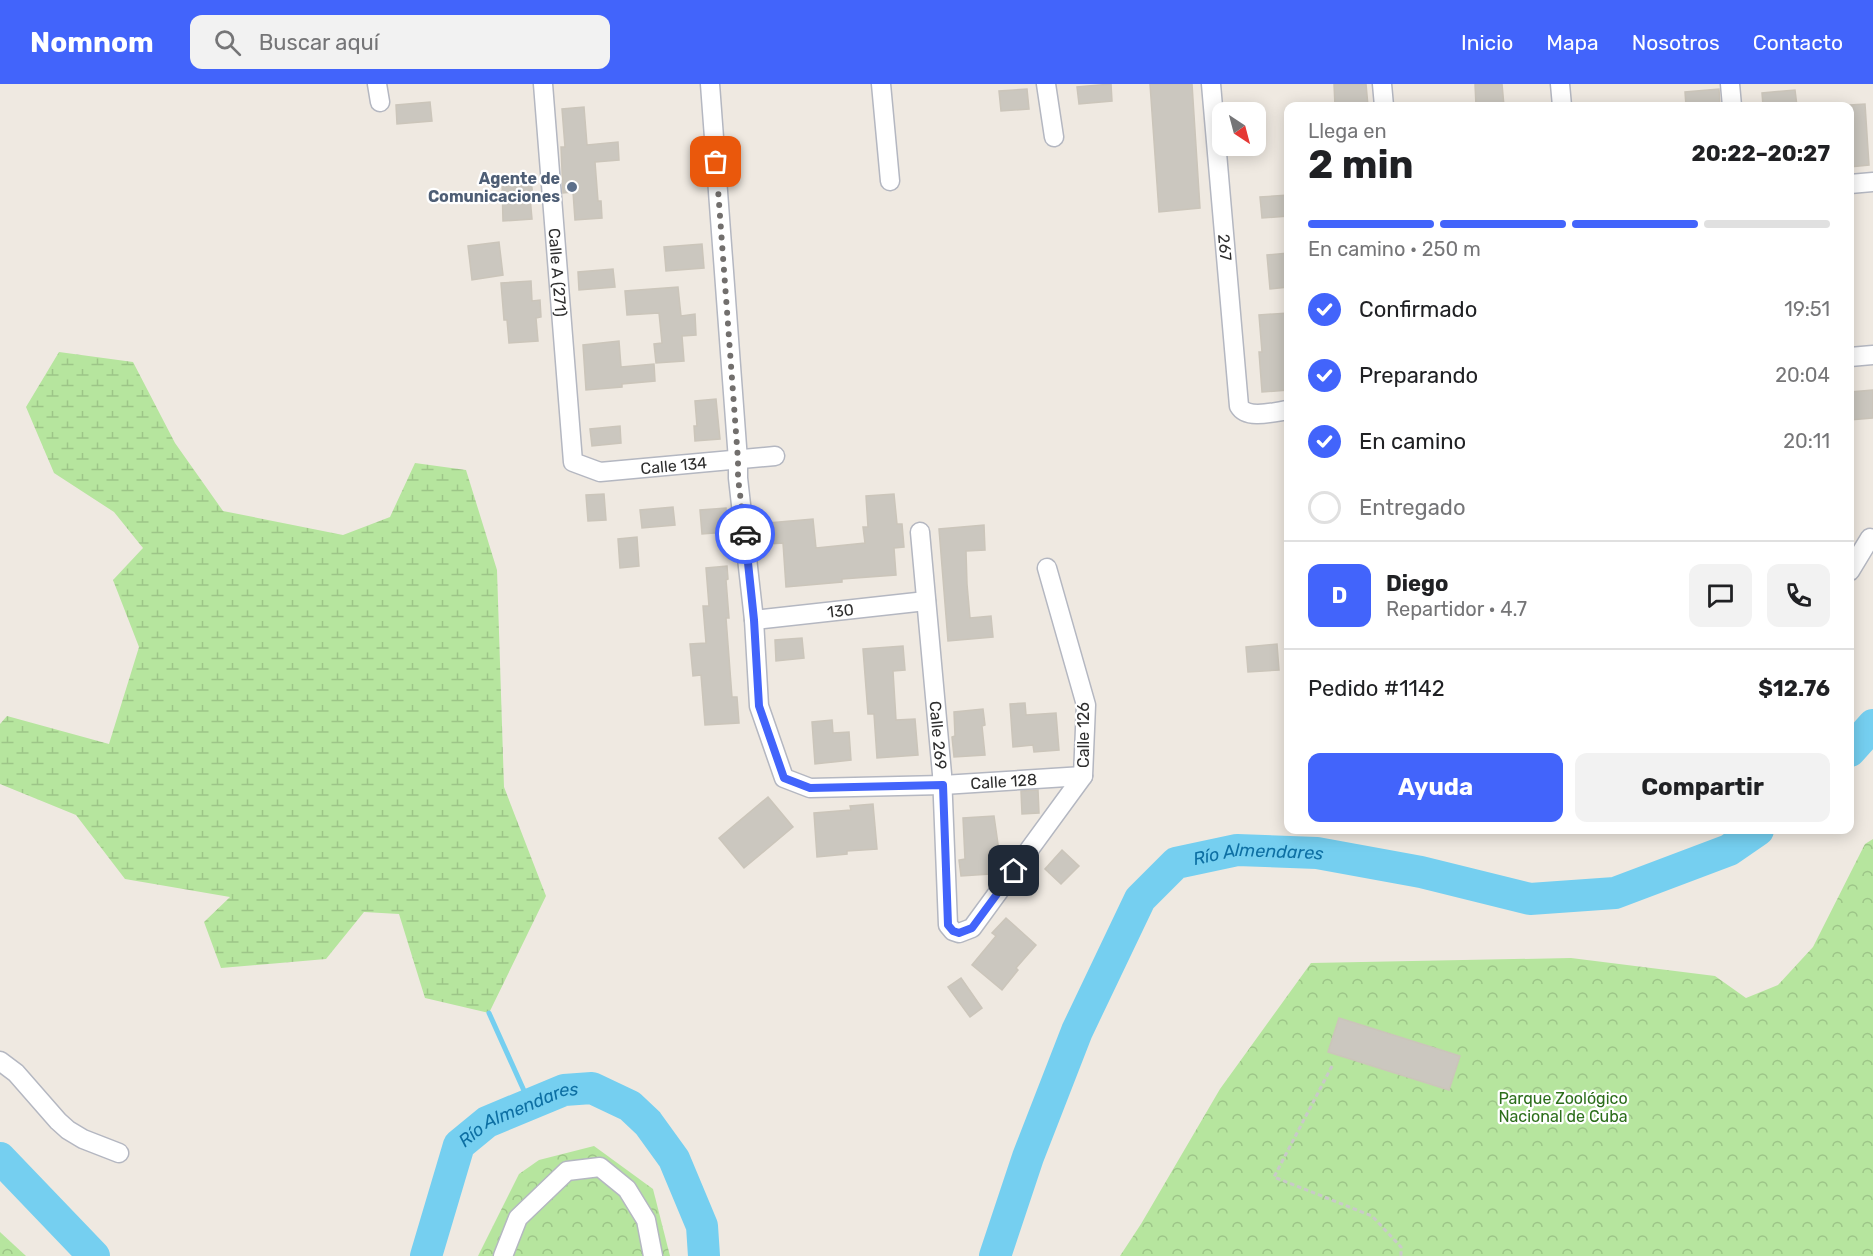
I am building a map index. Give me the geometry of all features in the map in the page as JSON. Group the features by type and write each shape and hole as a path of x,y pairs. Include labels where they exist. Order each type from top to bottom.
{"street":[{"path":"377,84 380,102"},
{"name":"Calle A (271)","path":"543,84 573,462"},
{"path":"710,84 738,478 754,620"},
{"path":"881,84 890,181"},
{"path":"1046,84 1054,137"},
{"name":"267","path":"1211,84 1239,406 1248,414 1284,410"},
{"path":"1382,84 1384,102"},
{"path":"1560,84 1562,102"},
{"path":"1730,84 1732,102"},
{"path":"1854,184 1873,182"},
{"path":"1854,356 1873,354"},
{"name":"Calle 134","path":"573,462 600,472 775,456"},
{"name":"Calle 269","path":"920,531 943,785 948,925 953,931 959,933"},
{"path":"1854,564 1870,538"},
{"name":"Calle 126","path":"959,933 972,928 1083,776 1086,705 1047,568"},
{"name":"130","path":"754,620 926,601"},
{"name":"Calle 128","path":"754,620 759,706 784,778 810,788 943,785 1083,776"},
{"path":"0,1061 16,1073 68,1130 119,1154"},
{"path":"503,1256 518,1218 567,1171 600,1167 627,1189 646,1220 653,1256"}],"path":[{"path":"1332,1066 1274,1177 1372,1216 1401,1246 1401,1256"}],"green space":[{"path":"59,352 133,362 175,443 223,511 343,535 390,517 415,463 466,470 497,570 504,787 546,896 489,1013 425,998 399,914 364,912 326,959 221,968 204,922 230,897 125,879 76,815 0,784 0,724 7,716 109,744 139,647 113,580 143,548 114,512 54,473 26,407"},
{"name":"Parque Zoológico Nacional de Cuba","path":"1873,839 1873,1256 1120,1256 1220,1089 1311,963 1571,958 1715,976 1746,998 1778,985 1813,947 1865,844"},
{"path":"594,1146 653,1189 670,1256 478,1256 519,1174 539,1160"},
{"path":"0,1232 26,1256 0,1256"}],"building":[{"path":"1111,84 1112,101 1079,104 1077,87"},
{"path":"1150,84 1192,84 1200,208 1159,212"},
{"path":"1334,84 1366,84 1368,102 1335,102"},
{"path":"1475,84 1502,84 1504,102 1476,102"},
{"path":"1027,89 1029,109 1001,111 999,91"},
{"path":"1719,89 1720,102 1686,102 1685,92"},
{"path":"1795,90 1796,102 1763,102 1762,93"},
{"path":"430,102 432,121 397,124 396,105"},
{"path":"1865,104 1869,165 1854,167 1854,105"},
{"path":"584,107 587,145 618,142 619,160 595,162 598,201 601,201 602,218 575,220 573,192 563,193 561,147 565,147 562,109"},
{"path":"531,179 532,219 503,221 502,182"},
{"path":"1284,195 1284,216 1262,218 1260,197"},
{"path":"499,242 503,275 472,280 468,246"},
{"path":"702,244 704,268 666,271 664,247"},
{"path":"1284,253 1284,287 1270,289 1267,255"},
{"path":"613,269 615,287 579,290 578,272"},
{"path":"531,281 532,301 540,300 541,317 536,318 538,341 509,343 507,320 504,320 501,283"},
{"path":"678,287 681,316 695,314 696,335 682,336 684,361 656,363 654,344 662,343 659,313 627,315 625,291"},
{"path":"1284,313 1284,390 1262,392 1259,315"},
{"path":"619,341 621,367 654,364 655,381 586,390 583,345"},
{"path":"1873,390 1873,418 1854,420 1854,392"},
{"path":"716,399 720,439 695,441 694,426 697,426 695,401"},
{"path":"620,426 621,443 592,446 590,429"},
{"path":"604,494 606,520 588,521 586,495"},
{"path":"894,494 897,524 902,524 904,547 894,548 896,575 842,579 842,582 786,587 783,543 769,544 768,523 813,519 816,548 865,543 863,527 868,527 866,496"},
{"path":"673,507 675,525 642,528 640,510"},
{"path":"726,508 727,532 702,534 700,510"},
{"path":"984,525 985,550 966,551 967,584 970,618 991,616 993,637 948,641 939,529"},
{"path":"637,537 639,566 620,568 618,539"},
{"path":"727,566 729,618 726,618 732,697 737,697 739,723 705,725 701,675 693,676 690,644 706,643 703,606 709,606 706,568"},
{"path":"802,638 804,658 776,661 775,640"},
{"path":"1277,644 1279,670 1248,672 1246,647"},
{"path":"903,646 905,670 893,671 896,720 915,719 918,755 877,758 874,714 868,714 863,649"},
{"path":"1025,703 1026,715 1056,713 1059,750 1034,752 1033,745 1013,747 1010,704"},
{"path":"983,709 985,755 954,757 952,737 955,736 954,712"},
{"path":"832,720 833,733 849,732 851,760 815,764 812,722"},
{"path":"1038,790 1039,813 1022,814 1021,791"},
{"path":"768,797 793,827 744,868 719,838"},
{"path":"873,804 877,849 847,851 847,854 817,857 814,813 851,810 850,806"},
{"path":"994,816 999,851 988,852 990,874 961,876 959,860 965,859 963,818"},
{"path":"1062,850 1079,866 1061,884 1045,869"},
{"path":"1006,918 1036,945 1016,968 1018,970 1002,990 972,965 996,936 992,933"},
{"path":"961,978 982,1008 970,1017 948,987"},
{"path":"1339,1018 1460,1056 1449,1090 1328,1052"}],"waterway":[{"name":"Río Almendares","path":"1854,746 1873,725"},
{"name":"Río Almendares","path":"995,1256 1028,1157 1077,1031 1140,899 1176,863 1237,850 1317,853 1421,872 1530,899 1615,893 1729,850 1752,834"},
{"path":"489,1013 530,1104"},
{"name":"Río Almendares","path":"426,1256 459,1145 487,1122 564,1090 592,1088 630,1106 648,1123 674,1159 702,1226 704,1256"},
{"name":"Río Almendares","path":"0,1158 94,1256"}],"way so far":[{"path":"716,162 738,478 745,534"}],"place":[{"name":"Agente de Comunicaciones","path":"572,187"}],"route":[{"path":"745,534 754,620 759,706 784,778 810,788 943,785 948,925 953,931 966,932 972,928 1014,871"}]}
